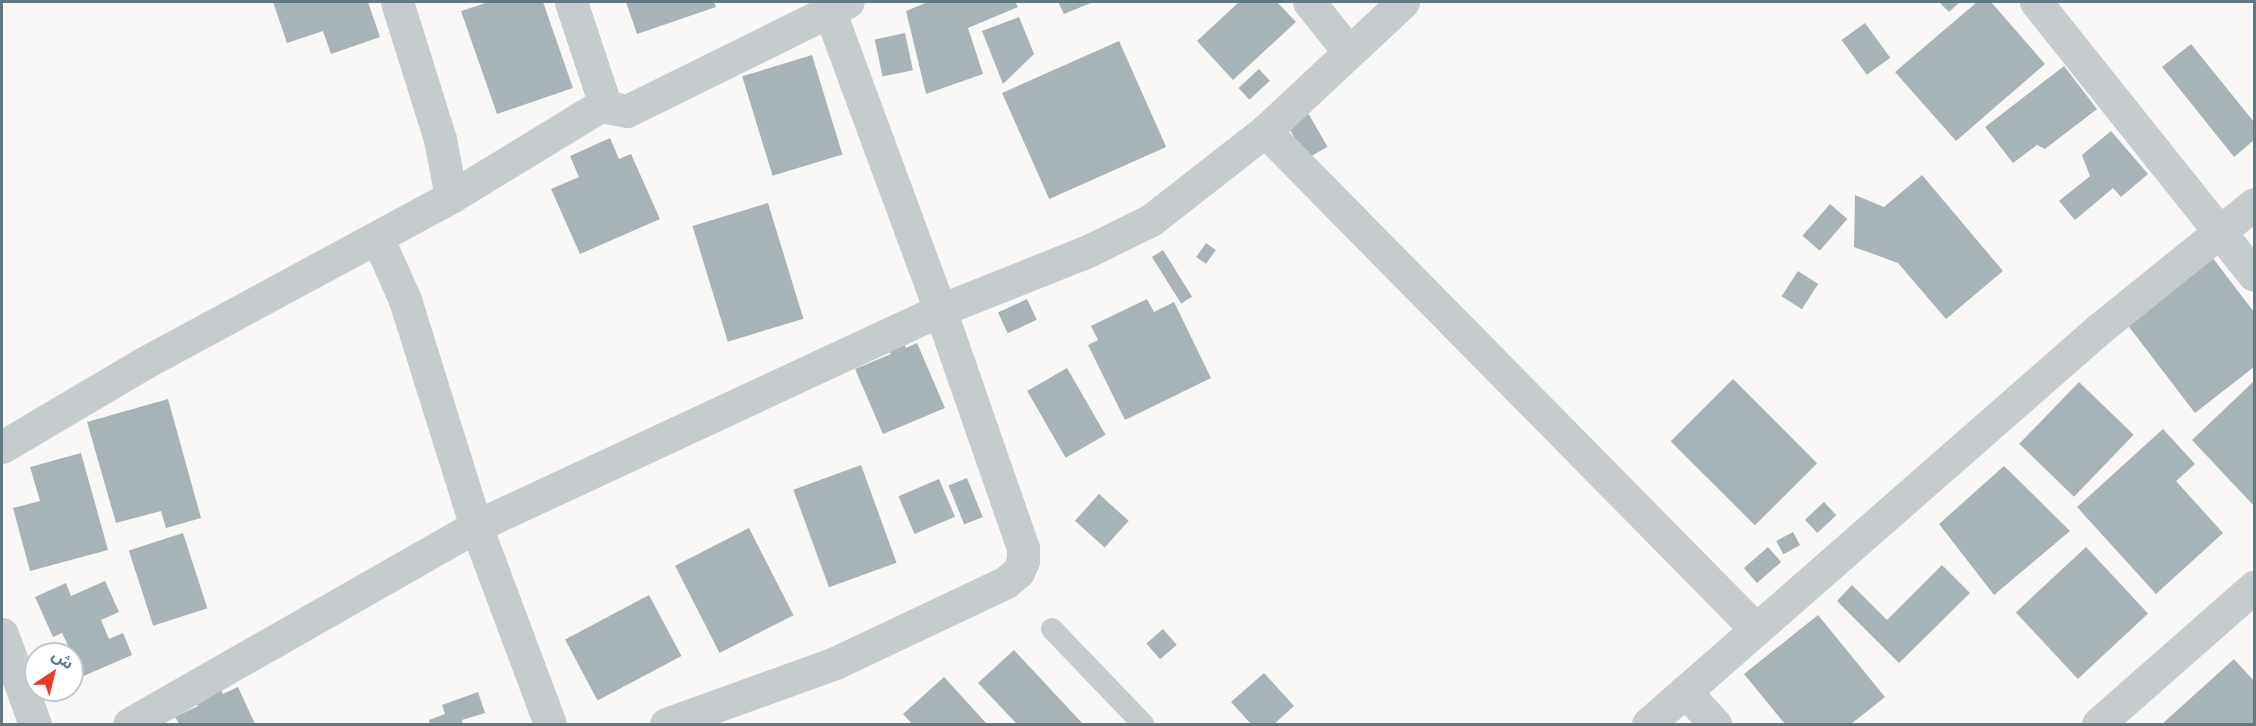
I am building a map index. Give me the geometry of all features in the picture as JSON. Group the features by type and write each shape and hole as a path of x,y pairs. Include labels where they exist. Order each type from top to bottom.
{"street":[{"path":"397,2 440,139 451,197"},
{"path":"2,447 144,363 378,239 604,104 571,2"},
{"path":"1309,2 1349,52"},
{"path":"129,724 476,526 940,310 1086,252 1151,220 1265,130 1403,2"},
{"path":"2036,2 2254,274"},
{"path":"600,106 627,111 839,7 940,310 1023,548 1018,572 1006,582 835,663 666,724"},
{"path":"1265,130 1756,629"},
{"path":"1648,724 2220,229 2254,204"},
{"path":"378,239 405,300 476,526 550,724"},
{"path":"2098,724 2254,587"},
{"path":"2,634 35,724"},
{"path":"1685,691 1715,724"}],"lane":[{"path":"1052,628 1143,724"}],"building":[{"path":"273,2 368,2 380,37 331,54 323,31 287,43"},
{"path":"489,2 543,2 573,88 497,114 461,11"},
{"path":"626,2 714,2 716,7 637,34"},
{"path":"928,2 1015,2 1018,7 968,28 983,74 926,94 906,11"},
{"path":"1058,2 1093,2 1064,14"},
{"path":"1239,2 1277,2 1296,22 1233,80 1197,41"},
{"path":"1939,2 1960,2 1949,12"},
{"path":"1977,2 1991,2 2045,64 1956,141 1895,72"},
{"path":"1019,17 1034,54 1003,84 982,31"},
{"path":"1865,23 1890,58 1867,75 1842,40"},
{"path":"905,33 913,70 883,77 875,39"},
{"path":"1119,41 1166,147 1049,199 1002,93"},
{"path":"2191,44 2254,122 2254,140 2234,157 2162,67"},
{"path":"812,55 842,154 773,176 742,76"},
{"path":"2064,66 2097,109 2045,149 2037,145 2013,163 1985,127"},
{"path":"1259,69 1270,81 1249,100 1239,88"},
{"path":"1308,113 1328,147 1307,159 1287,125"},
{"path":"2111,131 2148,174 2121,197 2113,188 2075,220 2059,201 2090,176 2082,155"},
{"path":"610,138 619,159 631,154 660,219 580,254 551,189 579,177 570,156"},
{"path":"1922,175 2003,271 1946,319 1898,263 1854,247 1855,195 1884,207"},
{"path":"768,203 803,319 728,342 692,226"},
{"path":"1830,204 1847,219 1820,251 1802,236"},
{"path":"1206,243 1216,250 1206,264 1196,257"},
{"path":"1163,250 1192,297 1181,304 1152,257"},
{"path":"2209,253 2254,312 2254,367 2195,413 2123,319"},
{"path":"1798,271 1818,284 1802,309 1782,296"},
{"path":"1027,299 1037,320 1008,333 998,313"},
{"path":"1147,299 1154,312 1174,302 1211,378 1125,420 1088,345 1098,340 1091,326"},
{"path":"902,338 906,348 917,343 945,408 883,434 855,369 891,354 886,344"},
{"path":"1067,368 1106,435 1066,458 1027,391"},
{"path":"1733,379 1817,463 1755,525 1671,441"},
{"path":"2254,381 2254,506 2192,440"},
{"path":"2079,382 2134,435 2074,497 2019,444"},
{"path":"168,399 201,518 166,528 161,511 116,523 87,422"},
{"path":"2163,429 2195,464 2176,481 2223,533 2156,594 2077,507"},
{"path":"81,453 108,550 30,571 13,508 40,501 30,467"},
{"path":"861,465 897,563 829,587 793,490"},
{"path":"2004,466 2070,531 1994,595 1939,524"},
{"path":"967,478 983,517 964,524 948,485"},
{"path":"939,479 955,517 915,534 898,496"},
{"path":"1099,494 1129,521 1105,548 1075,521"},
{"path":"1824,502 1836,515 1817,533 1805,520"},
{"path":"749,528 793,615 720,653 675,566"},
{"path":"1793,532 1800,545 1783,554 1776,541"},
{"path":"183,533 207,608 153,626 129,551"},
{"path":"1768,547 1781,562 1757,583 1744,568"},
{"path":"2086,547 2148,614 2078,679 2016,612"},
{"path":"1942,565 1970,593 1899,663 1837,601 1852,585 1887,620"},
{"path":"105,581 119,612 101,620 109,639 123,633 132,655 84,676 84,642 66,642 62,633 53,637 35,597 66,583 71,596"},
{"path":"649,595 681,656 598,701 565,640"},
{"path":"1818,615 1885,697 1851,724 1785,724 1744,674"},
{"path":"1163,629 1177,645 1160,659 1146,643"},
{"path":"1014,650 1083,724 1017,724 978,683"},
{"path":"2234,659 2254,681 2254,724 2162,724"},
{"path":"1264,673 1294,706 1274,724 1251,724 1231,702"},
{"path":"944,677 987,724 912,724 903,714"},
{"path":"217,680 223,694 238,687 255,724 179,724 175,717 198,706 191,691"},
{"path":"478,692 485,713 462,720 463,724 430,724 429,720 445,714 442,705"}]}
